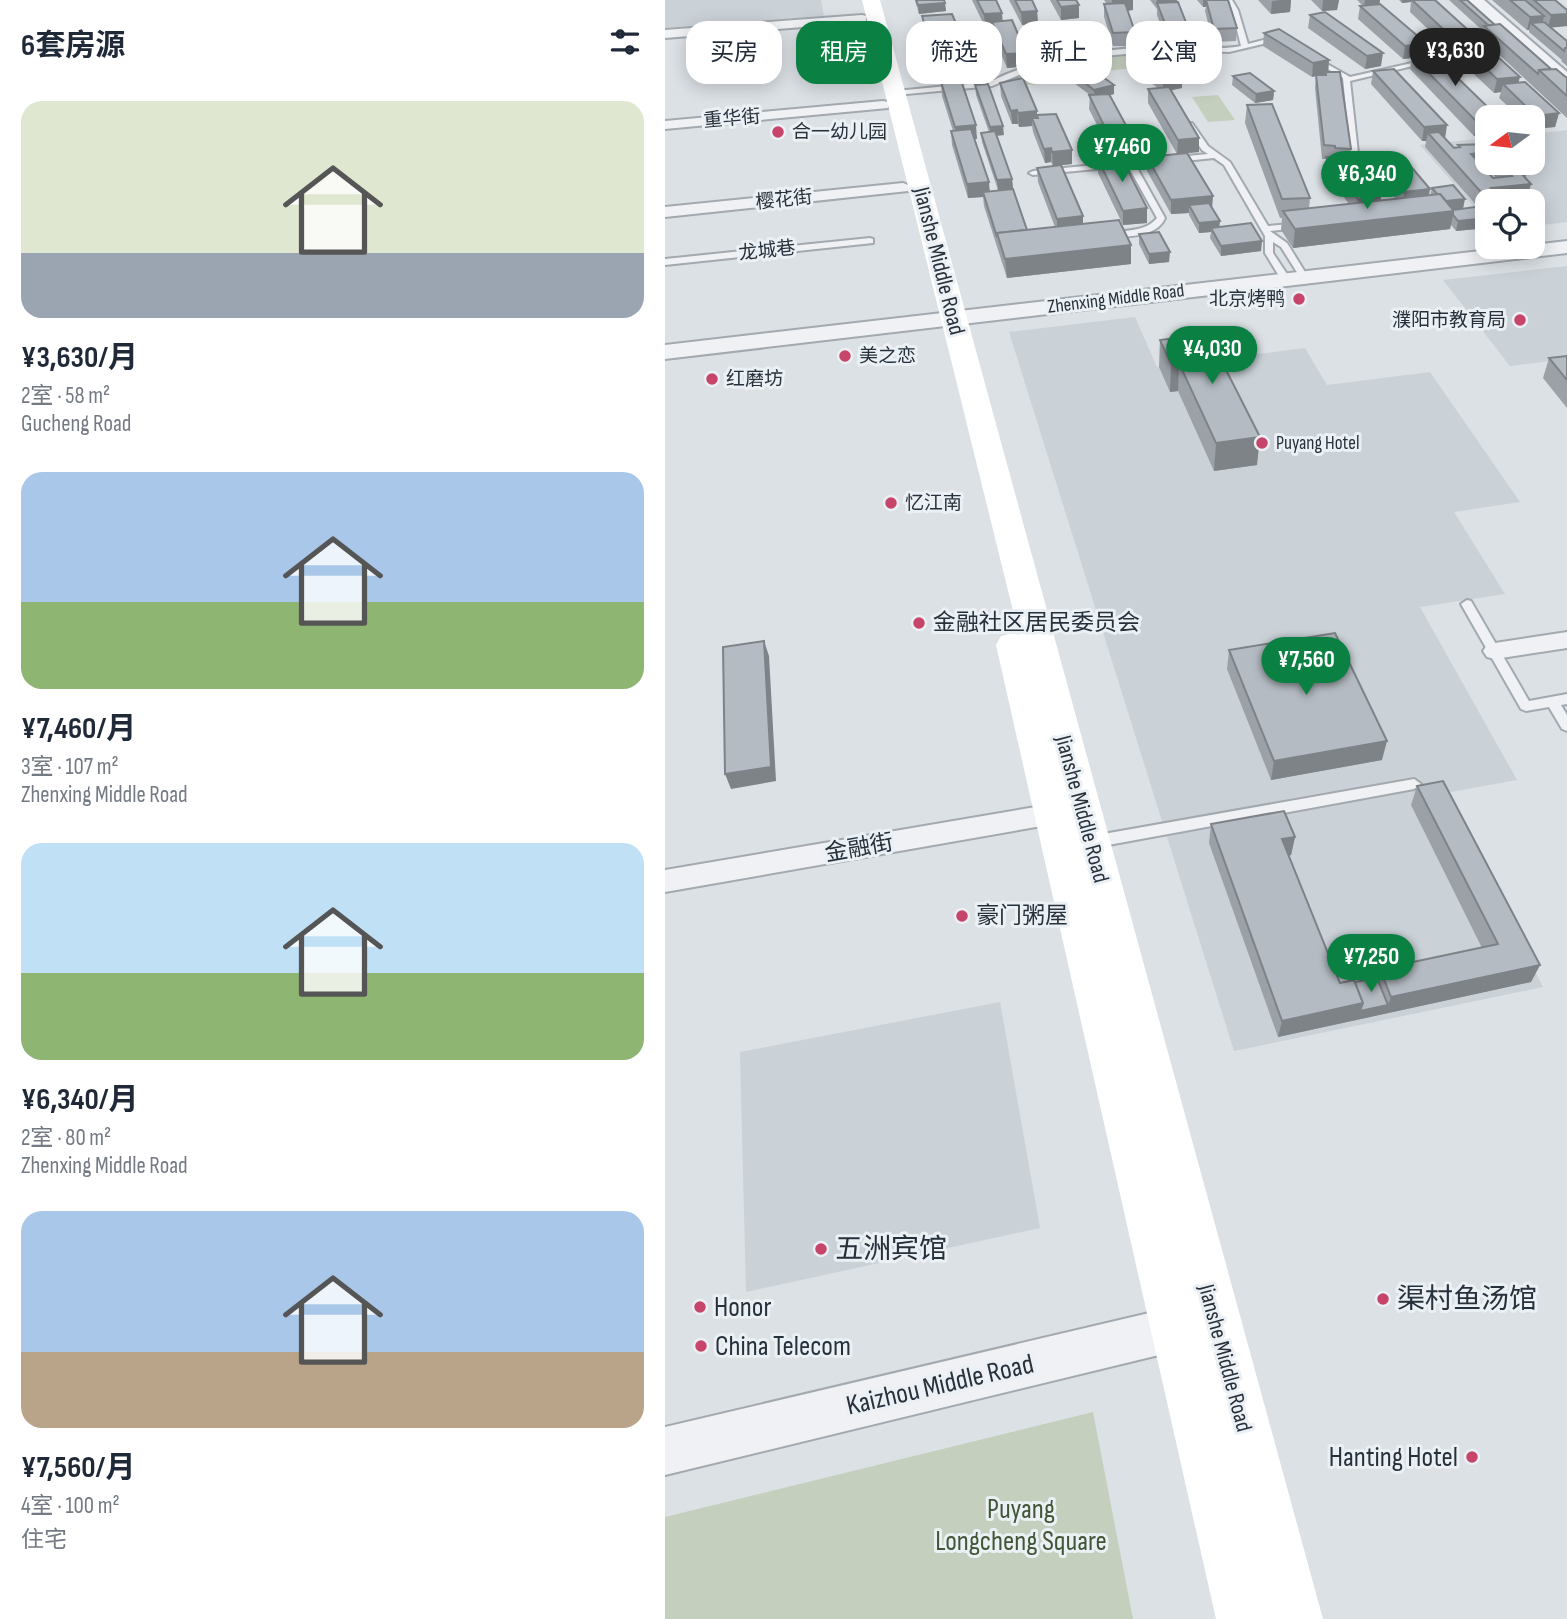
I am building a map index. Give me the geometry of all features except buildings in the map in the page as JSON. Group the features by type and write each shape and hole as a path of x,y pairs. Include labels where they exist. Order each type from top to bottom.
{"main road":[{"name":"Jianshe Middle Road","path":"863,6 944,316 1091,842 1196,1324 1246,1619"},
{"name":"Jianshe Middle Road","path":"889,99 903,188 944,316 1053,814 1196,1324 1293,1619"}],"street":[{"path":"1475,0 1567,81"},
{"path":"665,34 863,6"},
{"name":"重华街","path":"665,125 889,99"},
{"name":"樱花街","path":"665,212 903,188"},
{"path":"1545,243 1567,240"},
{"name":"Zhenxing Middle Road","path":"665,344 1567,247"},
{"name":"Zhenxing Middle Road","path":"665,352 1475,251"},
{"path":"1495,652 1567,640"},
{"name":"金融街","path":"665,881 1053,814"},
{"name":"Kaizhou Middle Road","path":"665,1451 1196,1324"}],"lane":[{"path":"1229,0 1235,9 1245,47"},
{"path":"1002,76 1048,64 1139,50 1226,50 1279,38 1290,44"},
{"path":"1301,51 1346,80 1443,58"},
{"path":"1346,80 1356,170 1365,183"},
{"path":"889,99 992,84"},
{"path":"1185,118 1196,139 1227,164 1267,233 1269,253 1291,273"},
{"path":"1033,173 1214,156"},
{"path":"1091,237 1145,231 1159,223 1161,218 1131,164"},
{"path":"1267,233 1310,224"},
{"path":"1267,233 1284,245 1291,273"},
{"name":"龙城巷","path":"665,262 870,241"},
{"path":"1467,604 1526,705 1567,699"},
{"path":"1552,701 1567,726"},
{"path":"1091,842 1414,784"}],"shaded area":[{"path":"665,0 821,0 824,16 758,21 686,21 686,26 665,28"},
{"path":"1567,130 1567,222 1545,225 1545,189 1475,189 1475,208 1420,145 1475,139 1475,175 1545,175 1545,133"},
{"name":"濮阳市教育局","path":"1567,266 1567,359 1510,366 1443,280"},
{"path":"1135,317 1157,367 1305,348 1327,385 1430,372 1520,502 1454,512 1505,594 1420,607 1517,780 1445,793 1543,987 1234,1051 1009,332"},
{"path":"1000,1002 1040,1228 746,1292 740,1052"}],"green space":[{"path":"1126,55 1126,69 1112,71 1112,57"},
{"path":"1016,74 1016,84 1007,83"},
{"path":"1218,95 1235,120 1208,122 1192,97"},
{"name":"Puyang Longcheng Square","path":"1093,1412 1133,1619 665,1619 665,1517"}],"place":[{"name":"合一幼儿园","path":"778,132"},
{"name":"北京烤鸭","path":"1299,299"},
{"name":"濮阳市教育局","path":"1520,320"},
{"name":"美之恋","path":"845,356"},
{"name":"红磨坊","path":"712,379"},
{"name":"Puyang Hotel","path":"1262,443"},
{"name":"忆江南","path":"891,503"},
{"name":"金融社区居民委员会","path":"919,623"},
{"name":"豪门粥屋","path":"962,916"},
{"name":"五洲宾馆","path":"821,1249"},
{"name":"渠村鱼汤馆","path":"1383,1299"},
{"name":"Honor","path":"700,1307"},
{"name":"China Telecom","path":"701,1346"},
{"name":"Hanting Hotel","path":"1472,1457"}]}
